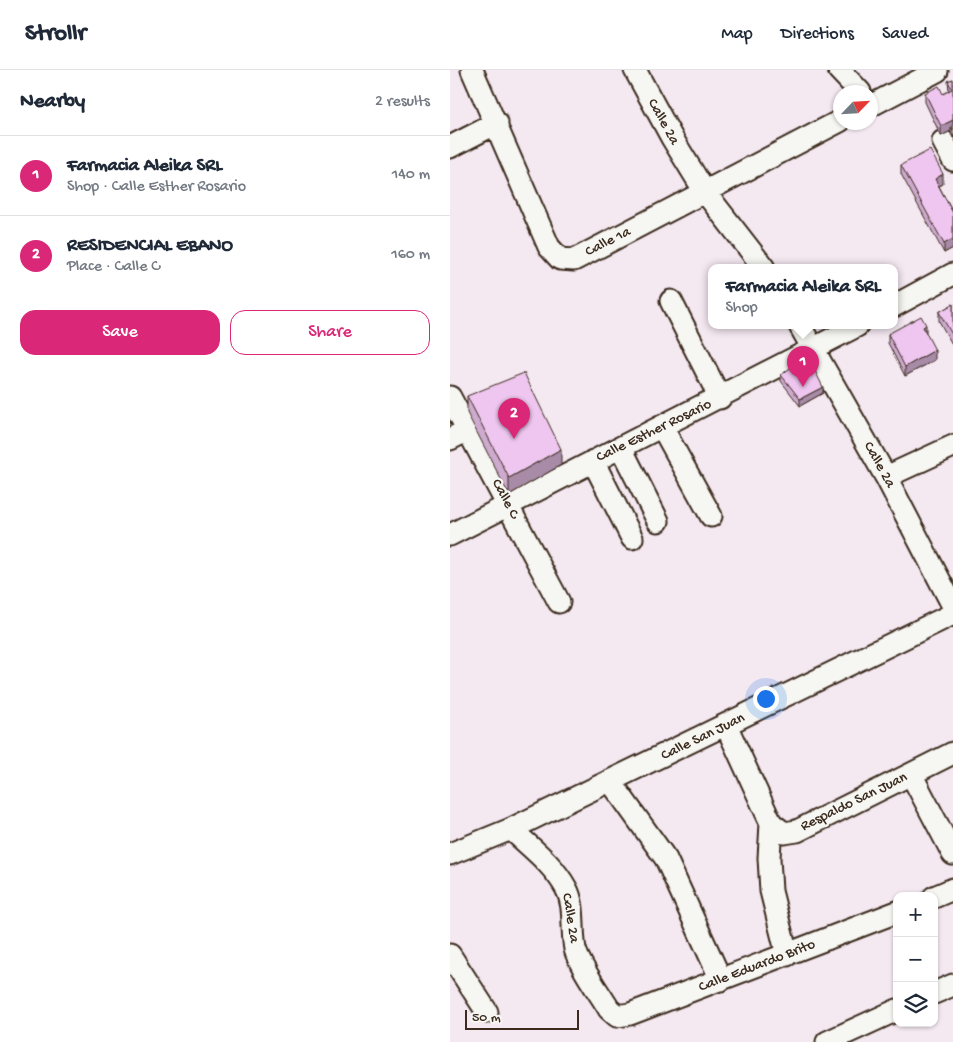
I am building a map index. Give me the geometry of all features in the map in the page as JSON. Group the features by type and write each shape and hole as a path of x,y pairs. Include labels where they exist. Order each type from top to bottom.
{"street":[{"name":"Calle 1a","path":"472,70 497,123 549,247 560,259 574,260 833,125"},
{"name":"Calle 2a","path":"635,70 672,138 705,192 761,264"},
{"path":"839,70 853,85"},
{"path":"878,98 937,71"},
{"path":"450,147 497,123"},
{"path":"943,141 953,160"},
{"path":"898,304 953,274"},
{"path":"671,301 720,398"},
{"name":"Calle 2a","path":"802,329 886,477 953,606"},
{"name":"Calle Esther Rosario","path":"450,535 851,329"},
{"name":"Calle C","path":"450,397 459,434 508,504 559,602"},
{"path":"662,427 710,516"},
{"path":"886,477 953,446"},
{"path":"621,448 658,521"},
{"path":"593,461 632,538"},
{"name":"Calle San Juan","path":"450,854 511,830 953,614"},
{"path":"726,725 771,824 769,858 771,892 787,955"},
{"name":"Respaldo San Juan","path":"771,824 784,833 797,831 953,753"},
{"path":"911,774 953,854"},
{"path":"611,782 666,860 721,980"},
{"name":"Calle 2a","path":"511,830 553,868 567,890 572,909 572,931 576,951 609,1010 616,1016"},
{"path":"938,896 953,890"},
{"name":"Calle Eduardo Brito","path":"616,1016 630,1014 893,914"},
{"path":"450,954 487,1012"},
{"path":"938,991 953,985"},
{"path":"827,1042 893,1012"}],"building":[{"path":"953,79 953,120 941,126 925,93 939,86 943,94 952,89 948,81"},
{"path":"930,150 943,174 935,179 953,213 953,239 944,244 901,165"},
{"path":"953,304 953,336 939,312"},
{"path":"921,316 926,325 923,327 935,350 905,367 888,334"},
{"path":"807,355 823,387 800,399 781,375"},
{"path":"524,373 561,449 509,478 467,396"}],"place":[{"name":"Farmacia Aleika SRL","path":"803,387"},
{"name":"RESIDENCIAL EBANO","path":"514,439"}]}
